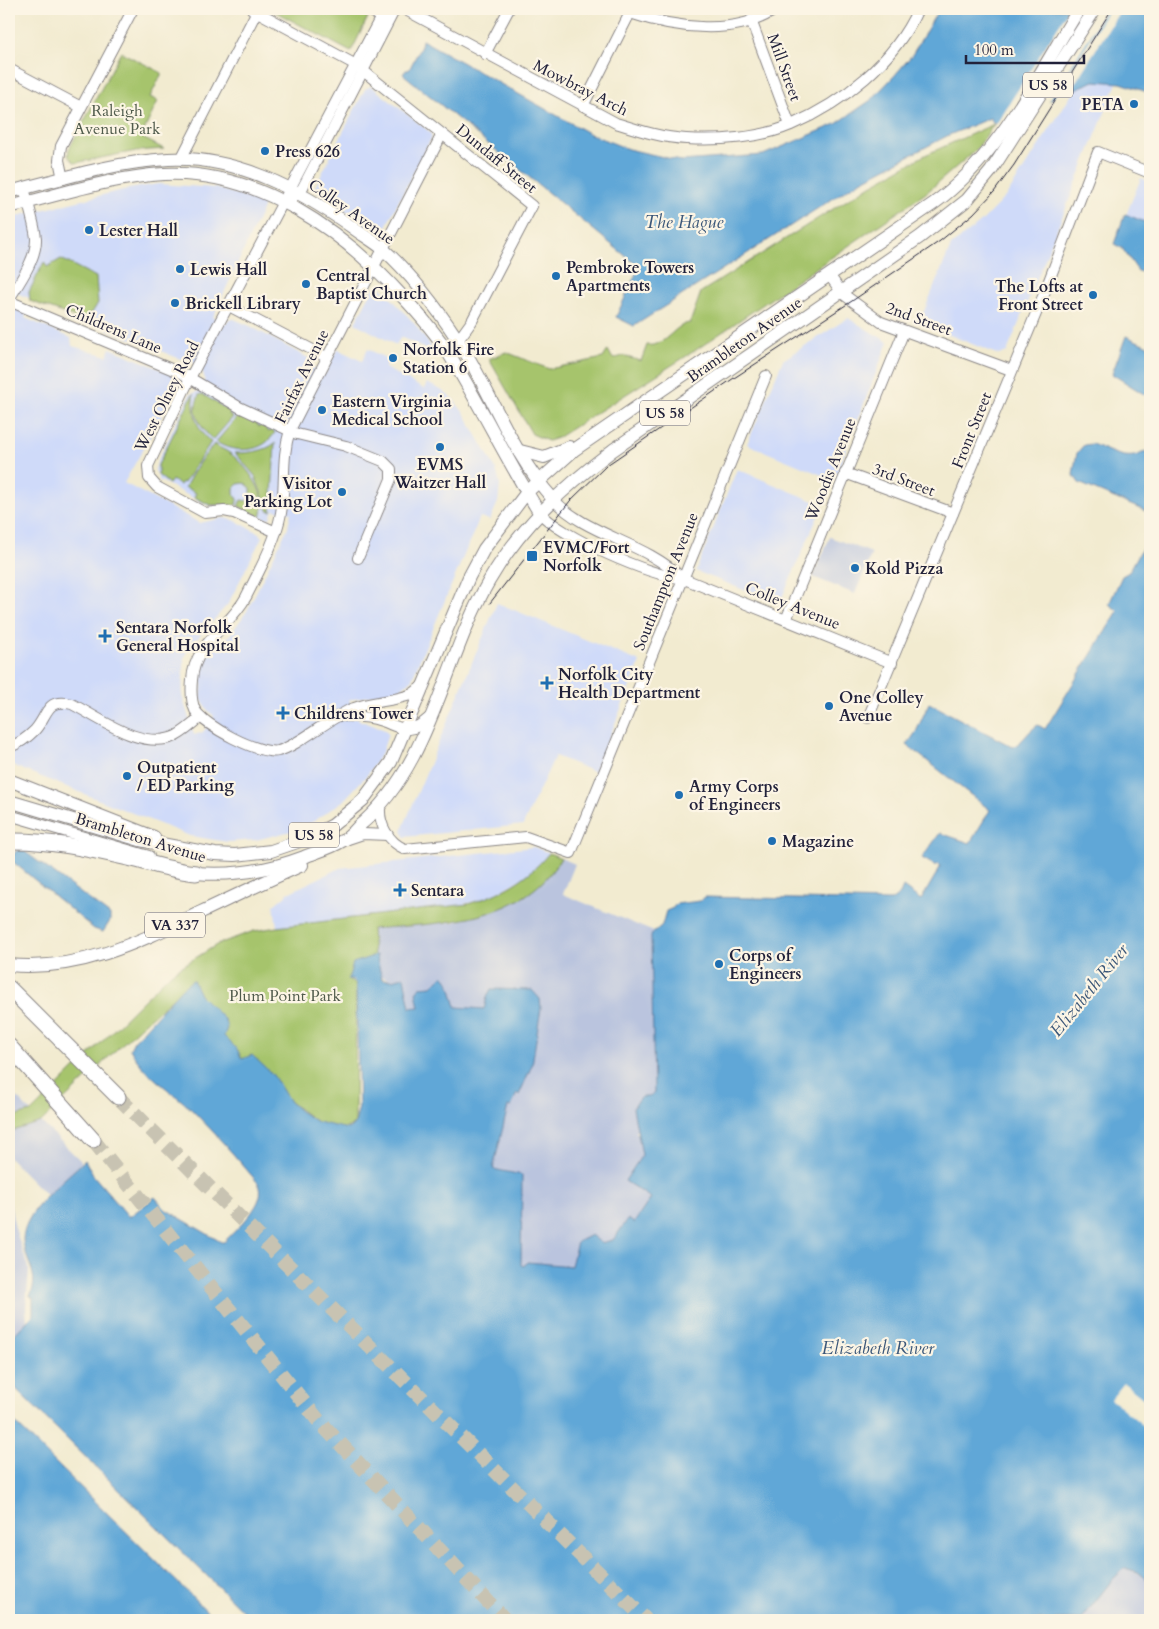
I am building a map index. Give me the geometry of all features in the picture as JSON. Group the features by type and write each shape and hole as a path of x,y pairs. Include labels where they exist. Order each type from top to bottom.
{"highway":[{"name":"US 58","path":"9,841 86,849 129,858 168,870 196,873"},
{"path":"9,988 118,1097"},
{"path":"9,1046 93,1140"}],"main road":[{"name":"Brambleton Avenue","path":"9,802 140,840 215,854 253,854 288,846 333,825 363,800 391,762 476,562 500,525 527,492 574,450 944,196 969,174 987,153 1079,9"},
{"name":"Brambleton Avenue","path":"196,873 224,874 259,869 290,861 343,841 380,808 410,762 488,582 512,546 539,512 613,450 940,223 975,191 999,160 1096,9"},
{"name":"Colley Avenue","path":"9,192 124,164 181,159 212,162 248,170 295,191 324,207 383,248 425,294 459,341 520,451 538,481 553,499"},
{"name":"Colley Avenue","path":"9,207 126,179 172,174 225,180 264,192 322,224 374,265 421,316 448,353 539,512"},
{"path":"520,451 547,457 608,426"},
{"path":"9,780 174,846"},
{"name":"VA 337","path":"15,966 67,964 122,949 319,857 343,841"}],"street":[{"path":"63,179 59,160 61,146 133,9"},
{"path":"367,9 385,15"},
{"name":"West Olney Road","path":"276,532 234,513 224,511 205,513 157,487 149,478 148,466 190,378 284,203 295,191 360,68 385,15 395,9"},
{"name":"Mowbray Arch","path":"404,9 616,123 646,133 686,139 749,136 790,125 832,103 870,75 894,48 918,9"},
{"path":"485,54 509,9"},
{"path":"583,106 631,11 685,26 741,24 767,15 776,9"},
{"path":"181,159 256,10"},
{"name":"Dundaff Street","path":"256,10 360,68 532,206 472,321 459,341 448,353"},
{"name":"Mill Street","path":"751,20 790,125"},
{"path":"9,69 81,107"},
{"name":"Fairfax Avenue","path":"200,718 192,696 192,680 197,656 239,609 276,532 283,500 284,453 290,430 442,134"},
{"name":"Front Street","path":"868,718 1065,242 1098,152 1150,173"},
{"path":"9,300 35,246 24,188"},
{"name":"2nd Street","path":"829,275 841,292 875,319 904,332 944,344 1012,370"},
{"name":"Childrens Lane","path":"9,300 190,378 239,407 290,430 346,446 383,461 391,469 391,479 358,558"},
{"path":"229,306 326,357"},
{"name":"Woodis Avenue","path":"786,620 904,332"},
{"name":"Southampton Avenue","path":"388,835 405,848 526,837 567,851 766,376"},
{"name":"3rd Street","path":"845,473 953,513"},
{"name":"Colley Avenue","path":"553,499 576,518 644,550 670,566 682,578"},
{"name":"Colley Avenue","path":"539,512 556,528 580,541 665,576 682,578 892,663"},
{"path":"9,747 24,740 36,730 47,709 63,702 72,704 131,734 149,739 161,739 177,735 200,718 249,745 269,751 284,749 336,716 364,704 412,694 425,683"},
{"path":"336,716 361,716 377,719 400,730 415,728 430,718"},
{"path":"343,841 363,834 388,835 379,817 380,808"},
{"name":"Brambleton Avenue","path":"9,815 144,854 196,873"}],"shaded area":[{"path":"1094,81 1117,83 1007,352 999,355 922,323 922,316 951,246 982,221 1007,195 1076,88"},
{"path":"371,86 430,132 432,137 383,232 378,234 314,189 365,89"},
{"path":"1141,178 1150,182 1150,231 1124,220"},
{"path":"158,184 215,188 263,202 263,208 213,317 226,324 228,320 234,319 250,326 308,358 312,367 325,374 337,349 362,361 368,349 389,360 385,368 424,389 427,383 441,390 453,399 464,413 496,469 500,484 498,502 490,520 480,517 411,681 399,690 349,700 359,720 385,730 388,734 382,752 368,774 343,801 314,821 295,830 256,840 228,842 190,836 9,764 9,305 27,312 25,318 71,338 72,346 107,356 110,348 179,377 181,382 124,483 200,523 223,518 234,520 259,533 262,537 228,604 188,649 184,659 182,696 194,735 203,732 214,716 208,711 201,698 203,664 209,654 230,635 247,611 288,527 291,513 273,510 270,518 266,519 234,505 208,506 159,480 155,470 157,462 190,394 199,391 205,379 202,370 190,359 183,360 9,290 9,218 123,190"},
{"name":"Eastern Virginia Medical School","path":"379,285 414,323 437,355 401,337 396,345 355,323 374,287"},
{"path":"848,318 888,342 834,480 747,444 783,360"},
{"path":"737,469 823,505 779,604 696,571"},
{"path":"830,537 872,553 855,594 813,577"},
{"path":"497,603 640,662 595,772 555,756 523,825 404,837 402,830"},
{"name":"Sentara","path":"534,847 549,853 528,875 487,898 448,908 277,927 274,905 288,893 340,868"},
{"path":"561,858 575,864 563,894 654,932 662,925 651,935 654,1092 649,1097 636,1132 641,1139 651,1198 634,1223 629,1220 613,1240 601,1243 571,1266 527,1262 524,1267 521,1266 522,1178 509,1172 493,1169 508,1106 512,1104 532,1065 532,990 491,989 483,1009 456,1007 443,975 432,986 420,987 416,992 419,1007 409,1008 392,980 381,976 374,957 372,929 454,922 497,910 538,886"},
{"path":"9,1089 31,1112 9,1118"},
{"path":"41,1122 82,1162 48,1197 9,1157 9,1132"},
{"path":"9,1198 15,1228 29,1270 26,1307 27,1321 9,1368"},
{"path":"1125,1568 1138,1573 1150,1582 1150,1620 1081,1620 1112,1580"}],"green space":[{"path":"270,9 352,9 368,17 351,52"},
{"name":"Raleigh Avenue Park","path":"121,52 162,73 150,97 158,101 141,137 164,149 136,151 75,163 68,156 69,149"},
{"path":"994,124 977,149 926,193 696,350 557,438 548,441 532,434 489,359 506,352 549,369 603,358 608,350 613,359 623,356 641,361 647,345 659,343 679,327 690,323 701,292 871,185 925,155"},
{"path":"61,259 96,277 98,303 92,313 82,320 30,301 29,292 44,262 47,267"},
{"path":"193,394 196,420 202,432 211,442 184,483 182,482 180,485 172,480 169,484 158,475 158,465"},
{"path":"202,394 231,412 229,415 233,417 213,440 198,420 196,403 199,395"},
{"path":"238,416 256,423 259,427 261,425 267,428 266,430 270,432 271,430 275,432 270,439 257,448 240,450 216,442"},
{"path":"275,443 271,511 268,510 255,476 235,453 257,451"},
{"path":"214,444 231,454 251,475 262,500 263,509 261,517 238,506 241,500 247,501 251,497 251,488 245,483 238,484 234,488 234,494 238,499 236,505 210,505 194,497 196,493 185,487 199,463"},
{"name":"Plum Point Park","path":"549,853 561,858 545,880 525,896 502,908 477,916 451,921 372,929 374,957 348,980 356,984 355,1124 344,1129 317,1122 290,1102 274,1078 242,1059 237,1049 224,1036 225,1023 222,1018 200,995 193,980 140,1027 41,1122 9,1132 9,1118 31,1112 171,973 218,944 254,931 277,927 468,904 491,896 512,885 532,871"}],"water":[{"name":"The Hague","path":"939,9 1150,9 1150,93 1121,83 1094,81 994,124 990,118 949,135 859,182 634,326 616,317 639,267 403,74 406,70 409,70 422,40 590,134 628,149 681,161 763,155 836,124 871,100 912,55"},
{"path":"1125,214 1150,224 1150,275 1138,271 1122,248 1114,244"},
{"path":"1126,336 1150,347 1150,398 1112,374"},
{"path":"1092,444 1118,455 1139,455 1145,451 1150,454 1150,513 1079,483 1073,474 1077,453 1084,445"},
{"name":"Elizabeth River","path":"1150,534 1150,1582 1138,1572 1125,1568 1112,1580 1081,1620 252,1620 9,1382 9,1340 33,1315 33,1298 30,1296 34,1281 24,1248 25,1229 37,1207 46,1196 85,1160 93,1175 129,1217 155,1197 165,1209 221,1242 224,1242 256,1206 260,1190 258,1183 193,1111 143,1067 130,1049 134,1041 182,988 193,980 200,995 225,1020 227,1028 224,1036 237,1049 242,1059 252,1055 273,1075 290,1102 300,1111 317,1122 348,1129 355,1124 359,1106 356,984 353,980 348,980 353,963 376,955 382,979 392,980 404,977 410,1008 419,1007 416,992 420,987 432,986 443,975 449,982 456,1007 484,1009 491,989 532,990 540,999 541,1008 532,1065 519,1095 517,1093 511,1107 508,1106 493,1169 522,1175 521,1265 524,1266 527,1262 571,1266 577,1242 591,1235 601,1243 613,1240 628,1219 634,1223 651,1198 625,1181 642,1155 633,1108 641,1097 649,1097 654,1092 651,935 662,925 666,911 673,908 676,904 700,901 705,897 891,901 900,894 903,887 921,900 941,866 938,864 936,866 922,858 940,833 970,843 990,810 907,745 916,732 929,703 1013,747 1038,725 1045,729 1118,611 1109,604 1122,576 1129,572"},
{"path":"16,851 24,851 110,915 110,921 103,932 94,929 12,861"},
{"path":"9,1417 216,1620 9,1620"}],"pier":[{"path":"1069,9 1107,9 1047,104 995,126"},
{"path":"1109,9 1121,9 1067,96 1050,103"},
{"path":"1124,1383 1150,1404 1150,1431 1111,1399"}],"tunnel":[{"path":"118,1097 646,1620"},
{"path":"93,1140 318,1420 505,1620"}],"tram line":[{"path":"490,603 570,501 607,465 940,241 973,214 994,192 1014,165 1112,9"}],"place":[{"name":"PETA","path":"1134,104"},
{"name":"Press 626","path":"265,151"},
{"name":"Lester Hall","path":"89,230"},
{"name":"Lewis Hall","path":"180,269"},
{"name":"Pembroke Towers Apartments","path":"556,276"},
{"name":"Central Baptist Church","path":"306,284"},
{"name":"The Lofts at Front Street","path":"1093,295"},
{"name":"Brickell Library","path":"175,303"},
{"name":"Norfolk Fire Station 6","path":"393,358"},
{"name":"Eastern Virginia Medical School","path":"322,410"},
{"name":"EVMS Waitzer Hall","path":"440,447"},
{"name":"Visitor Parking Lot","path":"342,492"},
{"name":"EVMC/Fort Norfolk","path":"532,556"},
{"name":"Kold Pizza","path":"855,568"},
{"name":"Sentara Norfolk General Hospital","path":"105,636"},
{"name":"Norfolk City Health Department","path":"547,683"},
{"name":"One Colley Avenue","path":"829,706"},
{"name":"Childrens Tower","path":"283,713"},
{"name":"Outpatient / ED Parking","path":"127,776"},
{"name":"Army Corps of Engineers","path":"679,795"},
{"name":"Magazine","path":"772,841"},
{"name":"Sentara","path":"400,890"},
{"name":"Corps of Engineers","path":"719,964"}]}
